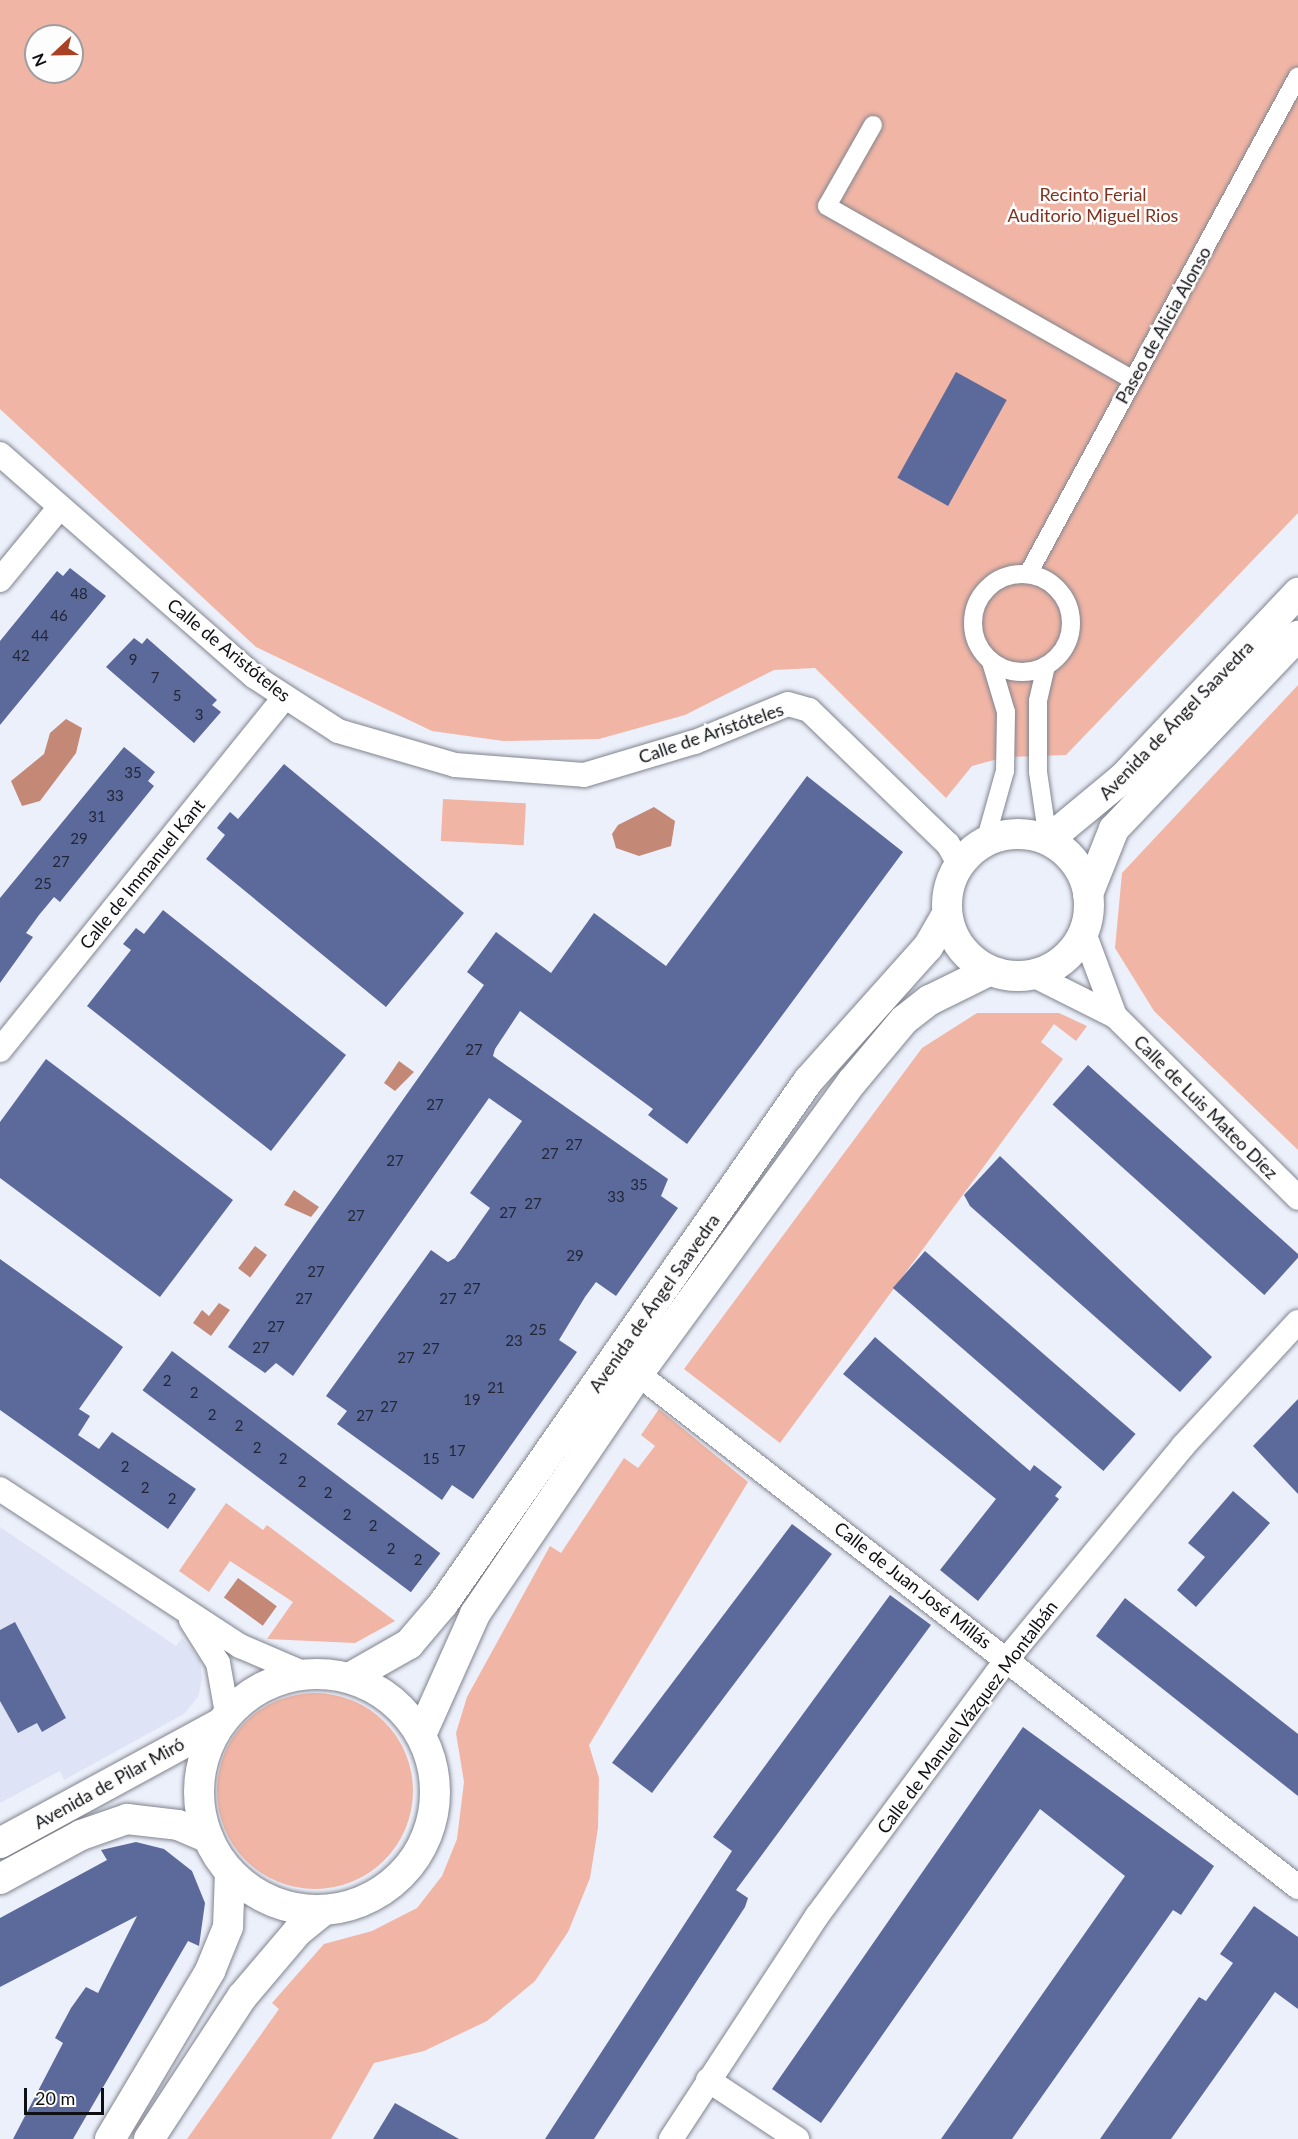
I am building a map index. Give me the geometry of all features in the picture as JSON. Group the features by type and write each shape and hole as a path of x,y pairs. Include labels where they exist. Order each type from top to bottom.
{"street":[{"name":"Paseo de Alicia Alonso","path":"1028,574 1298,76"},
{"path":"873,125 827,206 1133,380"},
{"name":"Calle de Aristóteles","path":"0,454 284,698 338,730 400,751 454,765 584,775 695,742 788,704 809,710 948,844 959,864"},
{"path":"0,580 60,507"},
{"path":"985,842 1005,771 1006,712 991,662 974,635 976,604 997,580 1028,574 1055,587 1070,614 1066,644 1046,666 1038,701 1038,772 1048,840"},
{"name":"Avenida de Ángel Saavedra","path":"1048,840 1123,778 1298,593"},
{"name":"Avenida de Ángel Saavedra","path":"1088,894 1114,829 1298,636"},
{"path":"991,662 1018,672 1046,666"},
{"name":"Calle de Immanuel Kant","path":"0,1050 284,698"},
{"path":"1027,834 1048,840 1081,872 1088,894 1084,933 1072,952 1033,975 989,971 961,948 947,914 951,879 959,864 985,842 1027,834"},
{"name":"Avenida de Ángel Saavedra","path":"351,1677 409,1644 443,1604 808,1081 928,947 947,914"},
{"name":"Calle de Luis Mateo Díez","path":"1084,933 1115,1016"},
{"name":"Avenida de Ángel Saavedra","path":"421,1734 475,1614 638,1374 879,1047 930,1000 989,971"},
{"name":"Calle de Luis Mateo Díez","path":"1033,975 1115,1016 1298,1198"},
{"name":"Calle de Manuel Vázquez Montalbán","path":"671,2139 817,1916 1007,1659 1183,1446 1298,1322"},
{"name":"Calle de Juan José Millás","path":"638,1374 1298,1887"},
{"path":"0,1489 182,1609 259,1656 305,1674 351,1677 387,1697 421,1734 435,1789 428,1834 412,1864 388,1888 358,1904 324,1911 265,1898 230,1874 208,1838 198,1793 204,1757 223,1719 218,1663 205,1635 182,1609"},
{"name":"Avenida de Pilar Miró","path":"0,1843 223,1719 259,1688 305,1674"},
{"name":"Avenida de Pilar Miró","path":"0,1879 81,1835 127,1819 178,1825 208,1838"},
{"path":"110,2139 210,1971 228,1927 230,1874"},
{"path":"149,2139 242,1997 298,1931 324,1911"},
{"path":"708,2080 797,2139"}],"shaded area":[{"path":"66,719 82,728 76,753 40,801 22,806 11,781 44,754 50,733"},
{"path":"654,807 675,821 671,846 639,856 616,848 612,834 618,825"},
{"path":"399,1061 414,1072 395,1091 384,1083"},
{"path":"294,1190 319,1207 311,1217 284,1205"},
{"path":"255,1246 267,1255 250,1277 238,1268"},
{"path":"219,1303 230,1310 211,1336 193,1323 202,1310 209,1316"},
{"path":"0,1527 176,1646 182,1638 200,1660 202,1679 198,1697 184,1714 64,1780 60,1771 0,1803"},
{"path":"238,1578 277,1606 263,1626 224,1597"}],"green space":[{"name":"Recinto Ferial Auditorio Miguel Rios","path":"0,0 1298,0 1298,513 1066,755 1005,757 972,766 946,798 815,668 774,670 685,715 599,739 503,741 432,731 256,647 0,409"},
{"path":"1298,685 1298,1150 1154,1011 1115,948 1122,873"},
{"path":"443,799 526,803 524,845 441,841"},
{"path":"977,1013 1059,1013 1087,1026 1076,1041 1054,1024 1041,1042 1063,1059 780,1443 684,1369 922,1048"},
{"path":"659,1409 748,1482 589,1745 599,1778 598,1828 590,1878 568,1932 535,1981 487,2021 424,2051 374,2063 331,2139 187,2139 279,2009 272,2003 324,1944 372,1931 417,1908 442,1876 457,1839 464,1782 456,1733 467,1697 550,1546 561,1553 624,1458 638,1468 655,1446 641,1435"},
{"path":"226,1503 263,1530 267,1525 395,1621 355,1643 267,1639 293,1602 230,1561 209,1592 179,1571"},
{"path":"325,1693 353,1700 370,1709 385,1721 397,1736 406,1753 412,1772 412,1810 406,1829 397,1846 385,1861 370,1873 353,1882 334,1888 305,1889 277,1882 260,1873 245,1861 233,1846 224,1829 218,1810 217,1781 224,1753 233,1736 245,1721 260,1709 277,1700 296,1694"}],"building":[{"path":"956,372 1007,400 948,506 897,478"},
{"path":"70,568 106,596 0,725 0,641 57,571 63,576"},
{"path":"134,638 142,644 147,638 217,700 212,705 221,712 194,743 106,667"},
{"path":"124,747 155,772 148,781 154,786 60,902 54,897 39,915 26,933 33,937 0,983 0,898"},
{"path":"284,764 464,913 386,1007 206,859 225,835 217,828 230,812 238,819"},
{"path":"807,776 903,852 687,1144 648,1115 653,1109 520,1011 495,1049 493,1056 668,1179 661,1196 678,1208 616,1296 596,1282 585,1297 559,1340 577,1352 473,1499 452,1485 442,1500 337,1424 347,1411 326,1396 431,1250 448,1262 455,1258 490,1208 470,1193 522,1121 489,1098 293,1376 276,1363 265,1373 228,1347 484,985 467,972 496,932 551,973 594,913 666,966"},
{"path":"163,910 346,1055 271,1151 87,1006 131,950 123,944 136,928 144,934"},
{"path":"46,1059 233,1200 160,1297 0,1178 0,1122"},
{"path":"1088,1065 1298,1254 1298,1258 1264,1295 1053,1104"},
{"path":"1000,1156 1212,1357 1180,1392 970,1206 964,1195"},
{"path":"925,1251 1136,1434 1103,1471 893,1288"},
{"path":"0,1259 123,1347 79,1409 90,1416 78,1435 99,1449 112,1432 196,1489 168,1529 0,1410"},
{"path":"875,1337 1030,1471 1034,1465 1062,1487 1055,1496 1059,1499 978,1601 940,1570 996,1499 843,1374"},
{"path":"172,1351 440,1553 411,1592 143,1390"},
{"path":"1298,1399 1298,1494 1253,1446"},
{"path":"1233,1491 1270,1523 1196,1607 1177,1590 1205,1557 1188,1543"},
{"path":"792,1524 832,1554 652,1793 612,1763"},
{"path":"890,1595 931,1625 736,1890 748,1898 745,1907 594,2139 545,2139 732,1851 713,1837"},
{"path":"1125,1598 1298,1734 1298,1796 1096,1636"},
{"path":"15,1622 66,1718 42,1732 37,1723 18,1733 0,1701 0,1630"},
{"path":"1023,1727 1214,1866 1181,1915 1173,1910 1012,2139 941,2139 1125,1876 1040,1809 821,2123 772,2089"},
{"path":"136,1842 164,1849 192,1871 205,1903 199,1946 188,1941 73,2139 13,2139 63,2043 55,2038 71,2008 86,1987 98,1993 137,1916 0,1987 0,1918 107,1860 101,1850"},
{"path":"1254,1906 1298,1937 1298,2009 1275,1992 1171,2139 1100,2139 1199,1997 1206,2001 1233,1963 1220,1954"},
{"path":"395,2103 459,2139 373,2139"}]}
